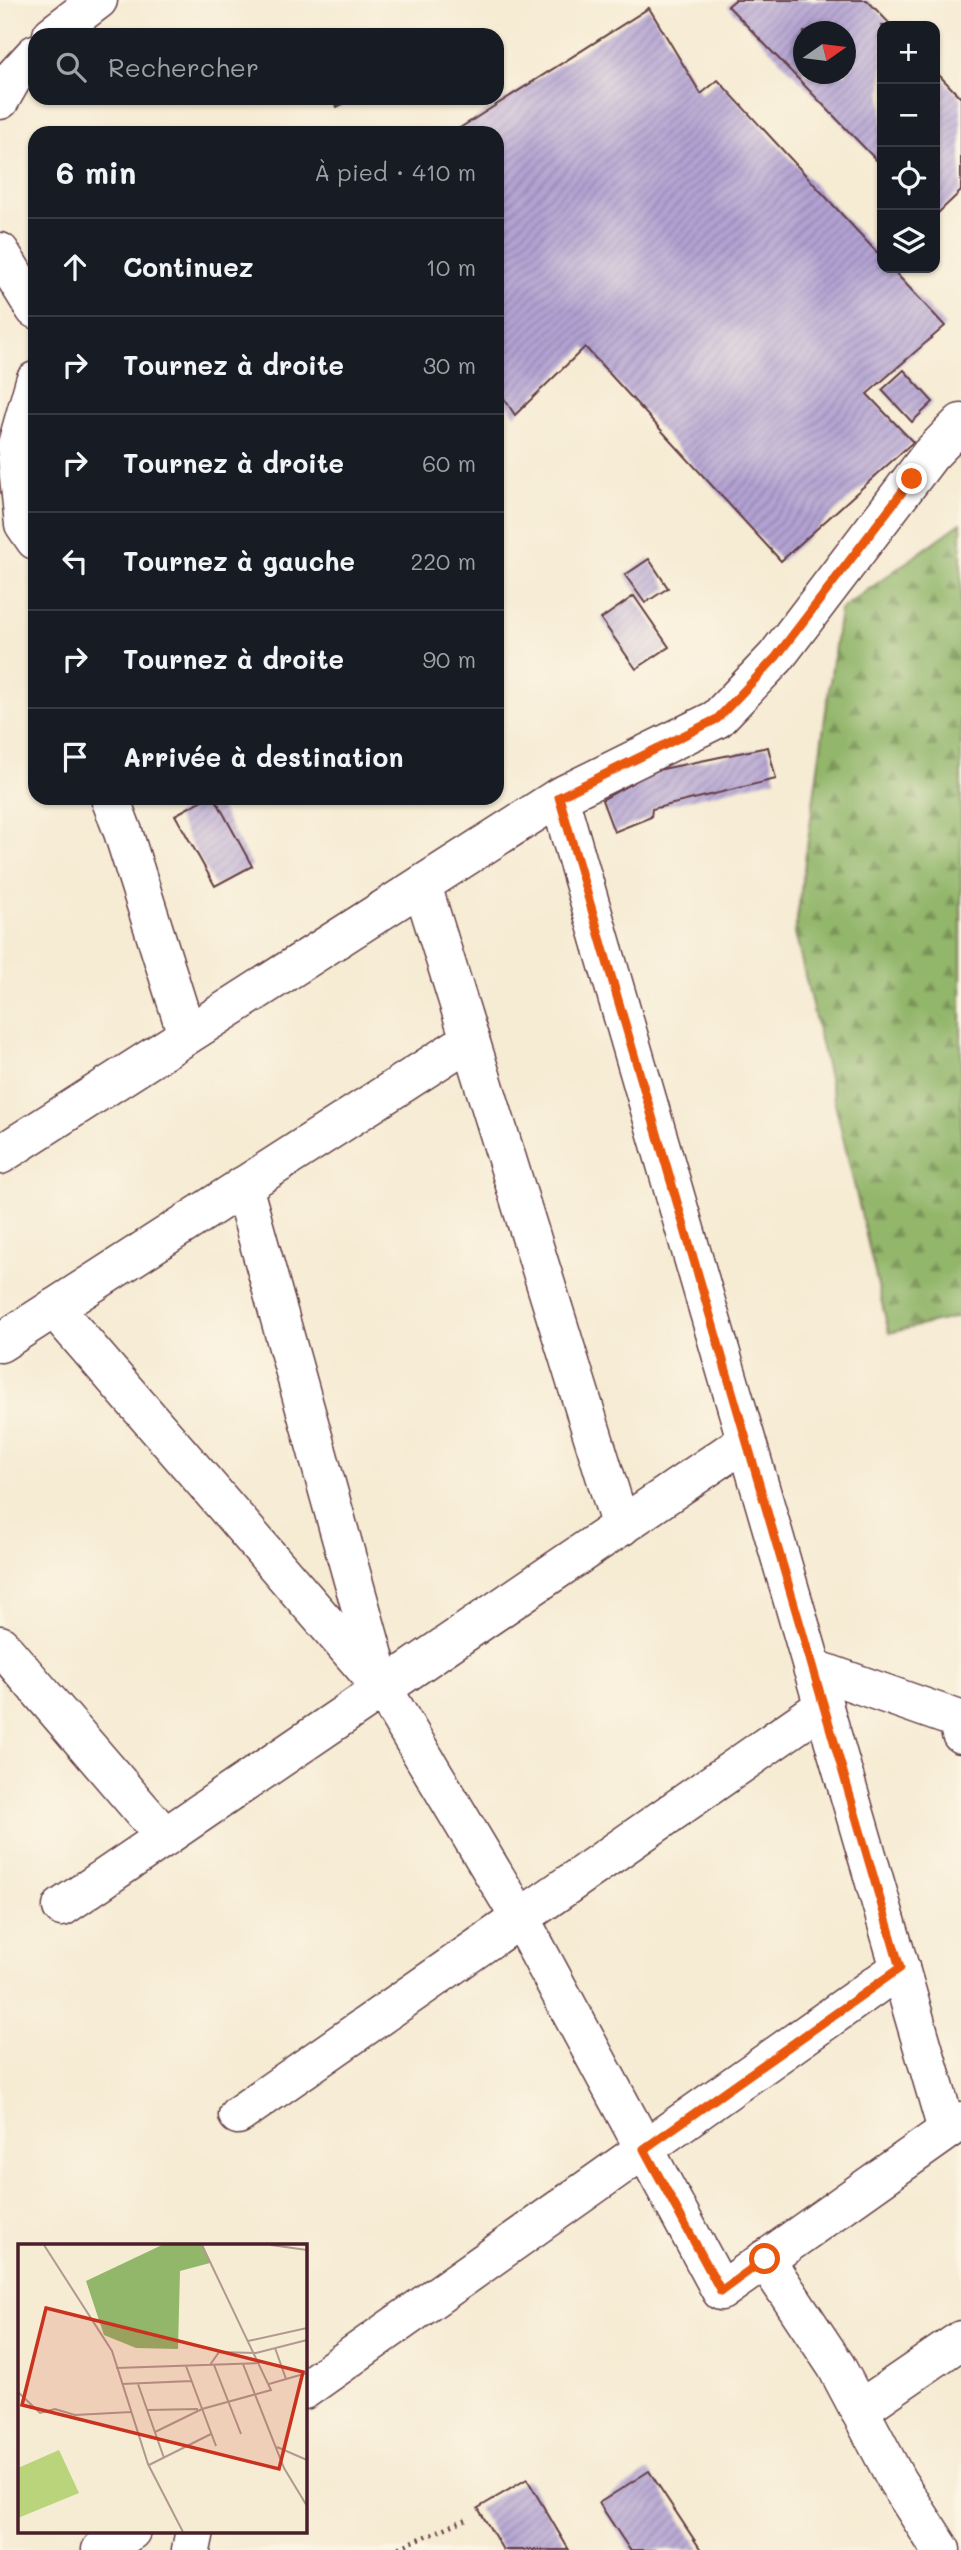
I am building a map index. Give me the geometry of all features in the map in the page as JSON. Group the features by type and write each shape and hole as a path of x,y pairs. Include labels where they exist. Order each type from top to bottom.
{"street":[{"path":"61,28 98,0"},
{"path":"0,100 12,79 28,62"},
{"path":"0,252 28,298"},
{"path":"28,406 16,448 24,524 28,530"},
{"path":"0,1155 559,797 717,719 776,657 930,455 961,423"},
{"path":"54,1308 383,1689 520,1918 721,2291 954,2125 900,1968 559,797"},
{"path":"113,805 187,1035"},
{"path":"422,885 621,1527"},
{"path":"0,1343 470,1040"},
{"path":"243,1186 383,1689"},
{"path":"62,1907 746,1441"},
{"path":"0,1645 165,1837"},
{"path":"812,1668 957,1719 961,1734"},
{"path":"238,2115 824,1706"},
{"path":"306,2389 900,1968"},
{"path":"765,2259 835,2366 897,2481 940,2550"},
{"path":"859,2410 961,2340"},
{"path":"101,2550 129,2532"},
{"path":"191,2550 195,2532"}],"path":[{"path":"393,2550 467,2519"}],"green space":[{"path":"961,523 961,1316 889,1333 795,933 840,610"}],"building":[{"path":"735,0 867,0 887,21 877,21 877,161 803,84 856,84 856,21 793,21 793,74 728,6"},
{"path":"649,8 701,94 718,80 877,253 877,273 896,273 945,326 867,394 913,442 781,561 585,347 515,415 504,398 504,126 463,126 496,105 504,105 504,100"},
{"path":"940,76 961,98 961,191 940,211"},
{"path":"904,370 933,402 912,422 882,390"},
{"path":"649,559 668,588 645,603 625,575"},
{"path":"634,596 669,647 636,669 601,619"},
{"path":"768,747 776,779 652,809 651,817 614,832 602,800 653,771"},
{"path":"193,805 219,805 252,866 215,886 175,815"},
{"path":"649,2471 701,2550 630,2550 599,2503"},
{"path":"527,2479 569,2550 503,2550 478,2508"}],"route":[{"path":"765,2259 721,2291 644,2149 900,1968 559,797 717,719 776,657 912,479"}]}
